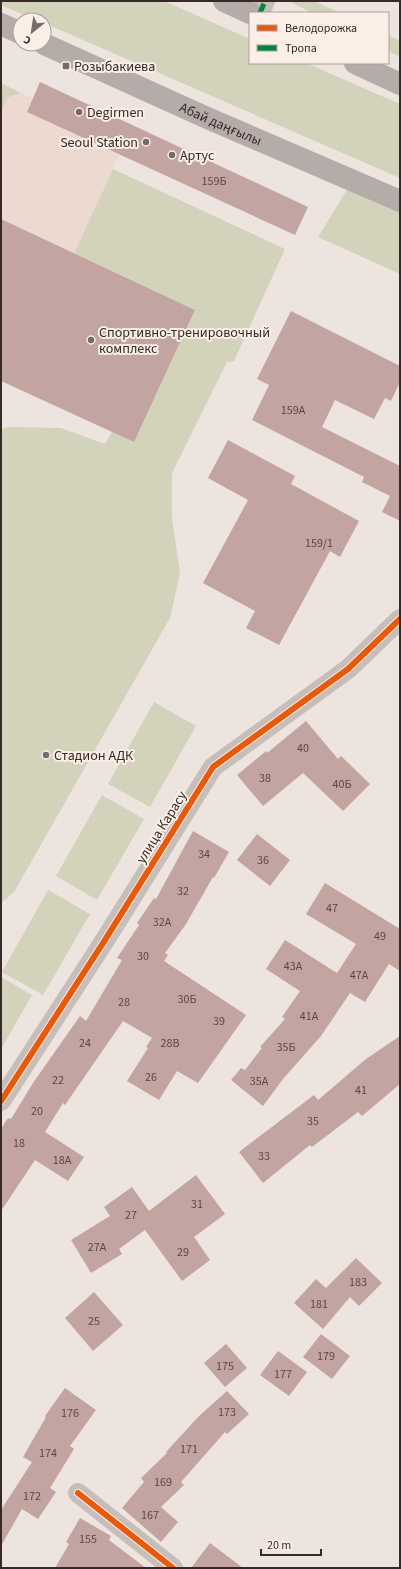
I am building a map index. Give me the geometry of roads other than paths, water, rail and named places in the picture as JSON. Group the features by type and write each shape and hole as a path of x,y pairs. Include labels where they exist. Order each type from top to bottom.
{"main road":[{"path":"224,1 249,13"},
{"path":"1,24 12,29"},
{"name":"Абай даңғылы","path":"52,48 205,117 400,201"},
{"path":"357,64 400,84"}],"street":[{"path":"260,12 266,1"},
{"name":"улица Карасу","path":"1,1101 105,940 213,767 348,669 400,619"},
{"path":"78,1493 173,1568"}],"place":[{"name":"Розыбакиева","path":"66,66"},
{"name":"Degirmen","path":"79,112"},
{"name":"Seoul Station","path":"146,142"},
{"name":"Артус","path":"172,155"},
{"name":"Спортивно-тренировочный комплекс","path":"91,340"},
{"name":"Стадион АДК","path":"46,755"}]}
